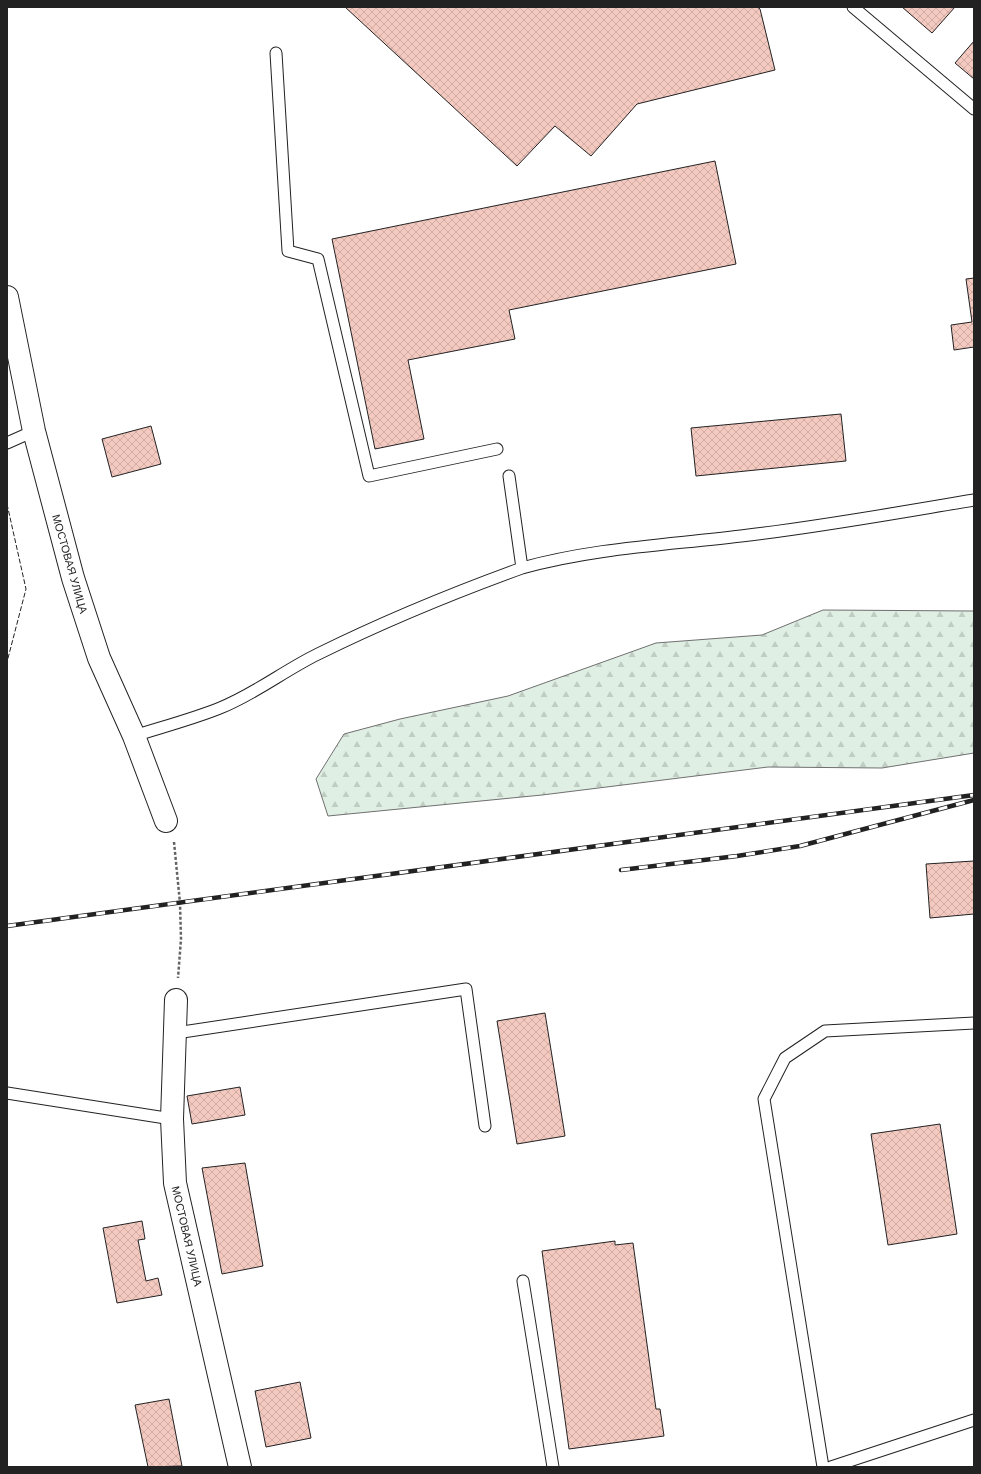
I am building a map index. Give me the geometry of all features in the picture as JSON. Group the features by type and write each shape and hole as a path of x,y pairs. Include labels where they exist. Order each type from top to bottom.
{"street":[{"name":"МОСТОВАЯ УЛИЦА","path":"7,297 34,431 73,578 99,658 134,736 166,821"},
{"name":"МОСТОВАЯ УЛИЦА","path":"176,1000 172,1119 175,1183 240,1467"}],"lane":[{"path":"853,7 974,109"},
{"path":"276,53 288,251 318,259 368,476 497,449"},
{"path":"7,443 34,431"},
{"path":"509,476 522,568"},
{"path":"134,736 220,708 249,694 316,655 362,633 454,593 522,568 552,560 614,549 774,532 974,500"},
{"path":"176,1033 466,989 485,1126"},
{"path":"822,1467 764,1099 785,1058 825,1031 974,1023"},
{"path":"7,1093 172,1119"},
{"path":"523,1281 553,1467"},
{"path":"831,1467 974,1420"}],"path":[{"path":"166,821 175,845 180,903 181,939 176,1000"}],"green space":[{"path":"823,610 974,611 974,753 882,768 768,767 542,795 328,816 316,779 344,734 400,719 508,696 656,643 762,635"}],"building":[{"path":"345,7 757,7 760,9 775,70 637,104 591,156 555,126 517,166"},
{"path":"902,7 955,7 932,33"},
{"path":"974,41 974,79 955,63"},
{"path":"715,161 736,264 509,310 515,339 408,360 424,439 375,449 332,239"},
{"path":"974,278 974,347 954,350 951,325 972,322 966,279"},
{"path":"841,414 846,461 696,476 691,428"},
{"path":"151,426 161,464 112,477 102,439"},
{"path":"974,861 974,914 930,918 926,864"},
{"path":"545,1013 565,1136 517,1144 497,1021"},
{"path":"240,1087 245,1115 192,1124 187,1096"},
{"path":"940,1124 957,1234 888,1245 871,1134"},
{"path":"245,1163 263,1266 222,1274 202,1168"},
{"path":"142,1221 145,1239 138,1240 146,1281 158,1278 162,1295 117,1303 103,1228"},
{"path":"615,1241 615,1245 633,1243 656,1409 660,1409 664,1436 569,1449 542,1251"},
{"path":"300,1382 311,1438 266,1447 255,1391"},
{"path":"169,1399 182,1466 148,1467 135,1405"}],"railway":[{"path":"7,926 974,795"},
{"path":"621,870 737,856 800,846 974,800"}],"fence":[{"path":"7,504 26,589 7,662"}]}
